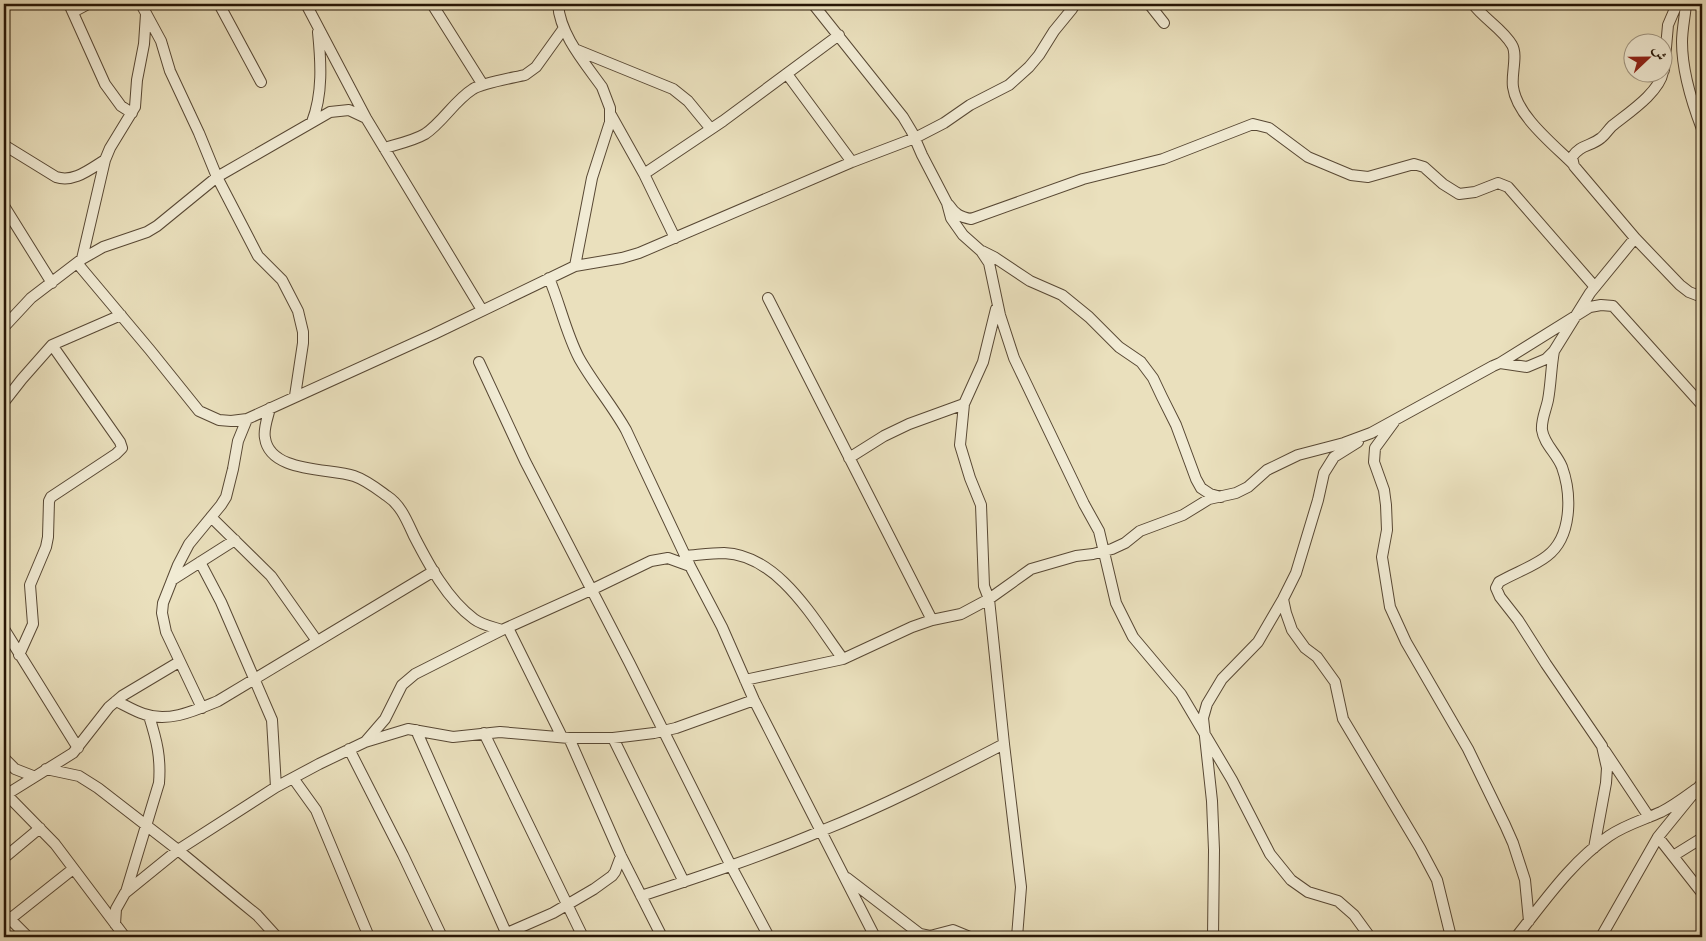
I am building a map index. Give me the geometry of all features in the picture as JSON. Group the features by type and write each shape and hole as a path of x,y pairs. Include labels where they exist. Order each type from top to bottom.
{"street":[{"path":"88,4 71,8 105,84 121,106 132,113"},
{"path":"219,4 229,10 261,82"},
{"path":"306,4 366,118 482,310"},
{"path":"432,4 483,85"},
{"path":"558,4 564,28 576,50 607,96 611,115 644,174 675,238"},
{"path":"813,4 894,104 915,138 947,203 961,217 971,219 1083,180 1163,158 1253,124 1269,128 1308,157 1351,175 1368,177 1414,164 1424,167 1458,194 1476,192 1498,183 1508,187 1595,287"},
{"path":"80,261 199,411 219,420 248,419 434,334 576,266 632,256 852,162 915,138 1008,85 1029,67 1039,55 1054,31 1075,4"},
{"path":"1149,4 1164,24"},
{"path":"1473,4 1512,45 1516,54 1513,63 1513,88 1518,102 1531,122 1574,164 1613,213 1680,285 1689,292 1702,297"},
{"path":"1667,32 1668,25 1677,4"},
{"path":"1686,4 1682,42 1684,64 1702,129"},
{"path":"80,261 104,160 132,113 136,101 137,80 144,44 144,8"},
{"path":"144,8 161,41 170,71 199,133 216,177 258,256 282,280 298,311 303,332 303,343 295,396"},
{"path":"312,122 318,105 319,94 320,50 318,26"},
{"path":"384,148 425,134 457,101 471,90 483,85 525,75 531,71 536,67 564,28"},
{"path":"644,174 711,129 839,36"},
{"path":"576,50 673,89 688,101 711,129"},
{"path":"787,74 852,162"},
{"path":"1574,164 1572,157 1578,148 1601,138 1659,82"},
{"path":"4,327 31,298 80,261 103,247 134,237 157,226 216,177 330,112 350,110 366,118"},
{"path":"576,266 592,178 611,115"},
{"path":"4,145 63,180 69,180 104,160"},
{"path":"947,203 951,218 963,235 981,250 1030,281 1062,294 1089,317 1119,347 1141,362 1153,378 1169,411 1184,443 1201,488 1210,494 1221,497"},
{"path":"4,206 52,283"},
{"path":"1500,363 1527,367 1546,359 1554,351 1595,287 1635,238"},
{"path":"981,250 989,262 997,303 1014,358 1084,504 1099,531 1116,603 1133,637 1180,694 1232,780 1270,854 1280,867 1291,880 1308,892 1338,901 1354,915 1370,937"},
{"path":"549,278 575,350 585,368 617,412 687,561 707,596 754,700 874,937"},
{"path":"768,298 932,620"},
{"path":"997,303 983,362 964,404 960,445 981,505 984,586 988,599 1021,887 1017,937"},
{"path":"1212,937 1214,850 1212,801 1204,718 1207,704 1222,679 1258,642 1283,599 1296,573 1318,500 1324,472 1334,457 1371,433 1500,363 1559,328 1576,315 1601,305 1613,306 1702,405"},
{"path":"4,402 18,383 52,345 121,315"},
{"path":"19,654 33,624 30,585 47,542 49,501 51,497 116,454 122,448 120,442 52,345"},
{"path":"1554,351 1548,401 1542,428 1544,437 1562,467 1569,510 1565,529 1548,556 1499,582 1496,588 1500,597 1518,620 1650,816"},
{"path":"479,362 525,461 769,937"},
{"path":"849,458 884,436 909,424 964,404"},
{"path":"270,408 265,440 277,457 302,468 354,476 391,498 403,513 434,571 453,598 475,620 505,629 565,738 662,937"},
{"path":"202,708 166,632 163,622 163,603 189,544 226,497 238,441 248,419"},
{"path":"1394,421 1375,448 1374,462 1384,490 1386,505 1387,530 1382,557 1390,607 1406,642 1468,749 1509,834 1525,880 1529,921"},
{"path":"745,680 843,660 901,631 932,620 961,614 988,599 1031,568 1104,551 1125,543 1140,531 1183,515 1208,499 1236,493 1248,487 1267,470 1298,455 1344,443 1371,433"},
{"path":"211,518 271,576 318,641"},
{"path":"172,580 234,540"},
{"path":"365,742 385,719 397,692 408,678 505,629 651,561 668,558 687,561 725,553 748,559 763,566 777,575 792,590 843,660"},
{"path":"200,562 221,602 272,720 274,728 276,787"},
{"path":"116,701 149,716 170,717 202,708 218,701 434,571"},
{"path":"1283,599 1292,630 1306,648 1317,657 1335,682 1343,719 1420,848 1436,880 1451,937"},
{"path":"4,629 78,748"},
{"path":"125,937 55,844 5,795 33,776 66,759 78,748 109,707 179,662"},
{"path":"115,924 117,905 125,893 178,850 276,787 365,742 400,731 416,730 453,737 500,732 565,738 613,738 664,731 754,700"},
{"path":"125,893 159,784 158,744 149,716"},
{"path":"416,730 504,936 542,919 594,889 612,876 621,856"},
{"path":"484,733 583,937"},
{"path":"613,738 684,882"},
{"path":"641,896 731,866 820,832 912,792 1004,744"},
{"path":"1594,848 1606,782 1607,768 1602,746"},
{"path":"349,749 442,937"},
{"path":"4,758 15,769 33,776"},
{"path":"46,769 79,776 98,788 257,915 277,937"},
{"path":"293,778 316,810 369,937"},
{"path":"1516,937 1563,878 1594,848 1622,828 1663,810 1700,790"},
{"path":"1601,937 1658,837 1700,790"},
{"path":"6,851 40,828"},
{"path":"1658,837 1702,893"},
{"path":"1673,856 1702,838"},
{"path":"28,937 7,916 73,869"},
{"path":"844,876 920,934 930,936 953,930 970,937"}]}
